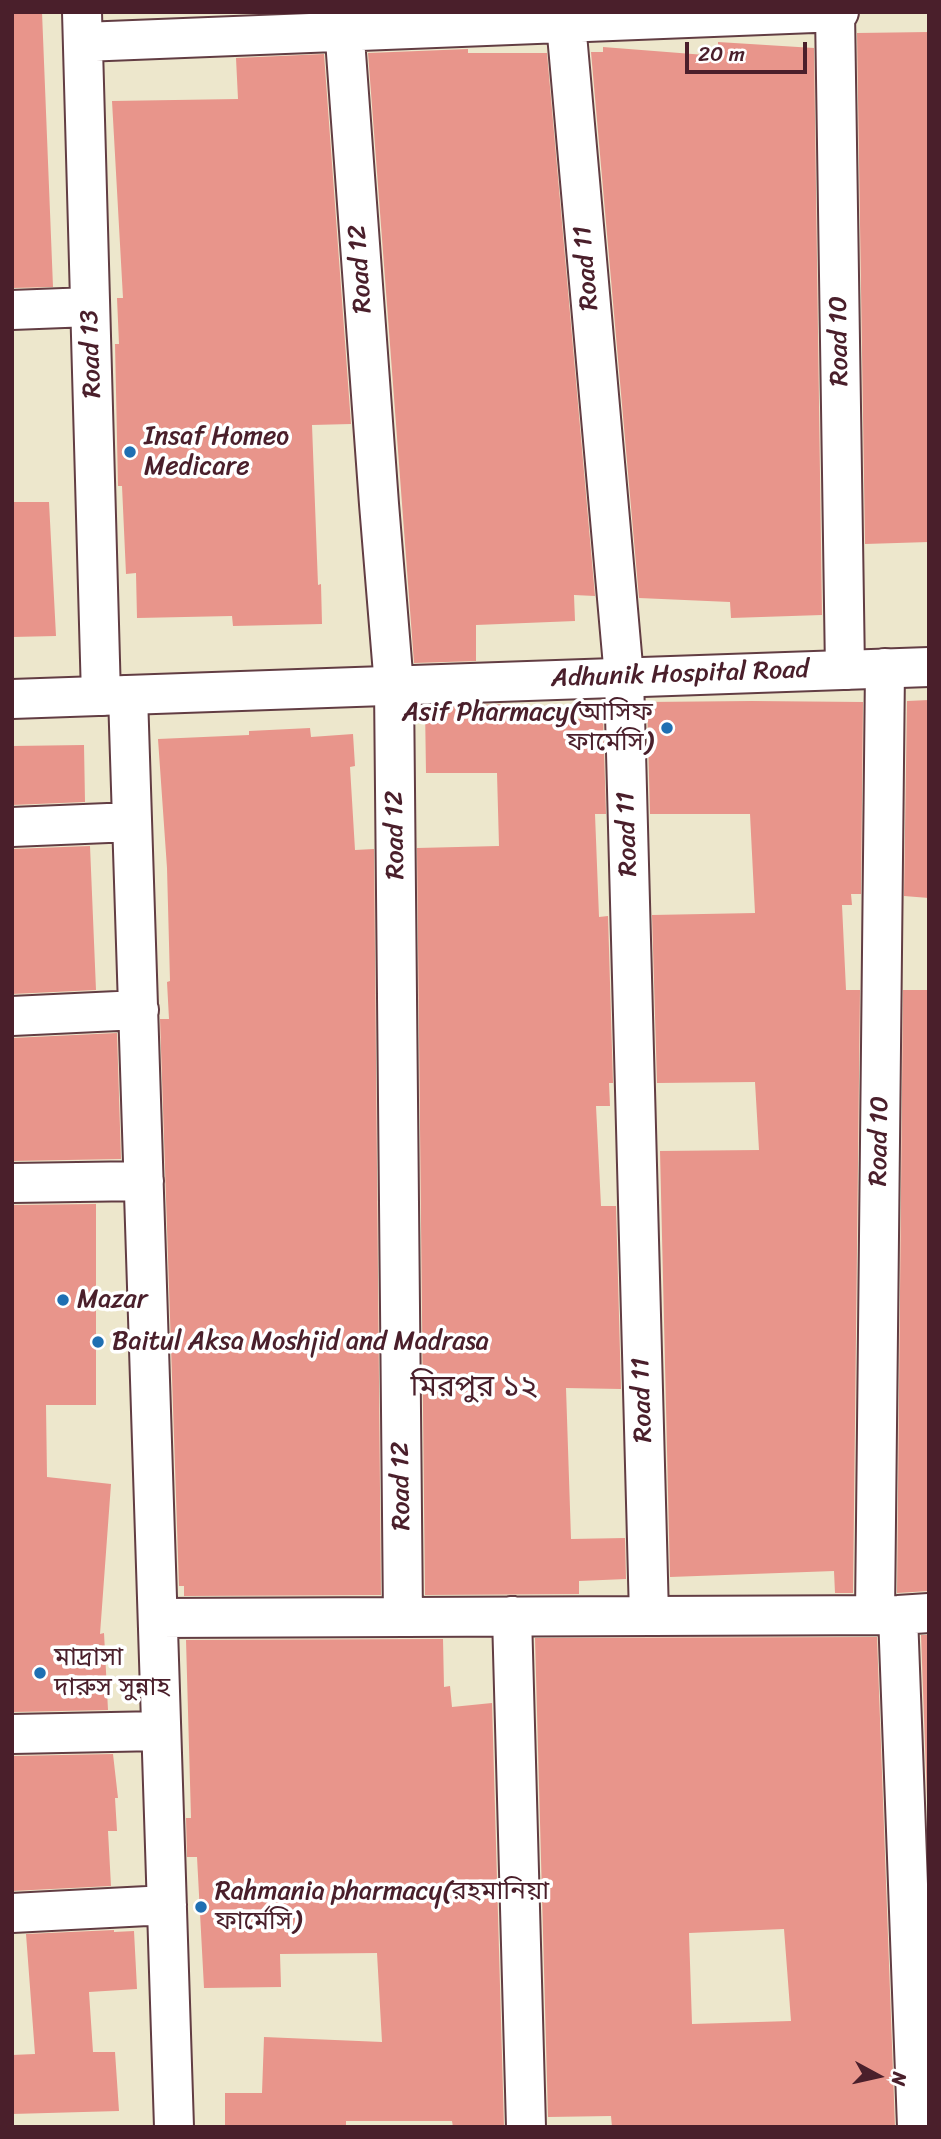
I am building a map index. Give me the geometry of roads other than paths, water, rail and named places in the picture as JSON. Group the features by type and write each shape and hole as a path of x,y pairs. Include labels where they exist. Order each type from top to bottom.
{"street":[{"path":"83,27 836,12"},
{"name":"Road 10","path":"836,12 845,670"},
{"name":"Road 11","path":"565,18 624,677 649,1615"},
{"name":"Road 12","path":"343,22 394,686 403,1617"},
{"name":"Road 13","path":"83,27 90,307 115,695 132,822 174,2127"},
{"path":"12,310 90,307"},
{"name":"Adhunik Hospital Road","path":"12,699 929,667"},
{"name":"Road 10","path":"885,668 901,1614 917,2127"},
{"path":"12,827 132,822"},
{"path":"12,1016 139,1010"},
{"path":"12,1183 144,1181"},
{"path":"158,1618 901,1614"},
{"path":"512,1616 526,2127"},
{"path":"12,1734 161,1731"},
{"path":"12,1913 167,1905"}],"place":[{"name":"Insaf Homeo Medicare","path":"130,452"},
{"name":"Asif Pharmacy(আসিফ ফার্মেসি)","path":"667,728"},
{"name":"Mazar","path":"63,1300"},
{"name":"Baitul Aksa Moshjid and Madrasa","path":"98,1342"},
{"name":"মাদ্রাসা দারুস সুন্নাহ","path":"40,1673"},
{"name":"Rahmania pharmacy(রহমানিয়া ফার্মেসি)","path":"201,1907"}],"district":[{"name":"মিরপুর ১২","path":"474,1388"}]}
